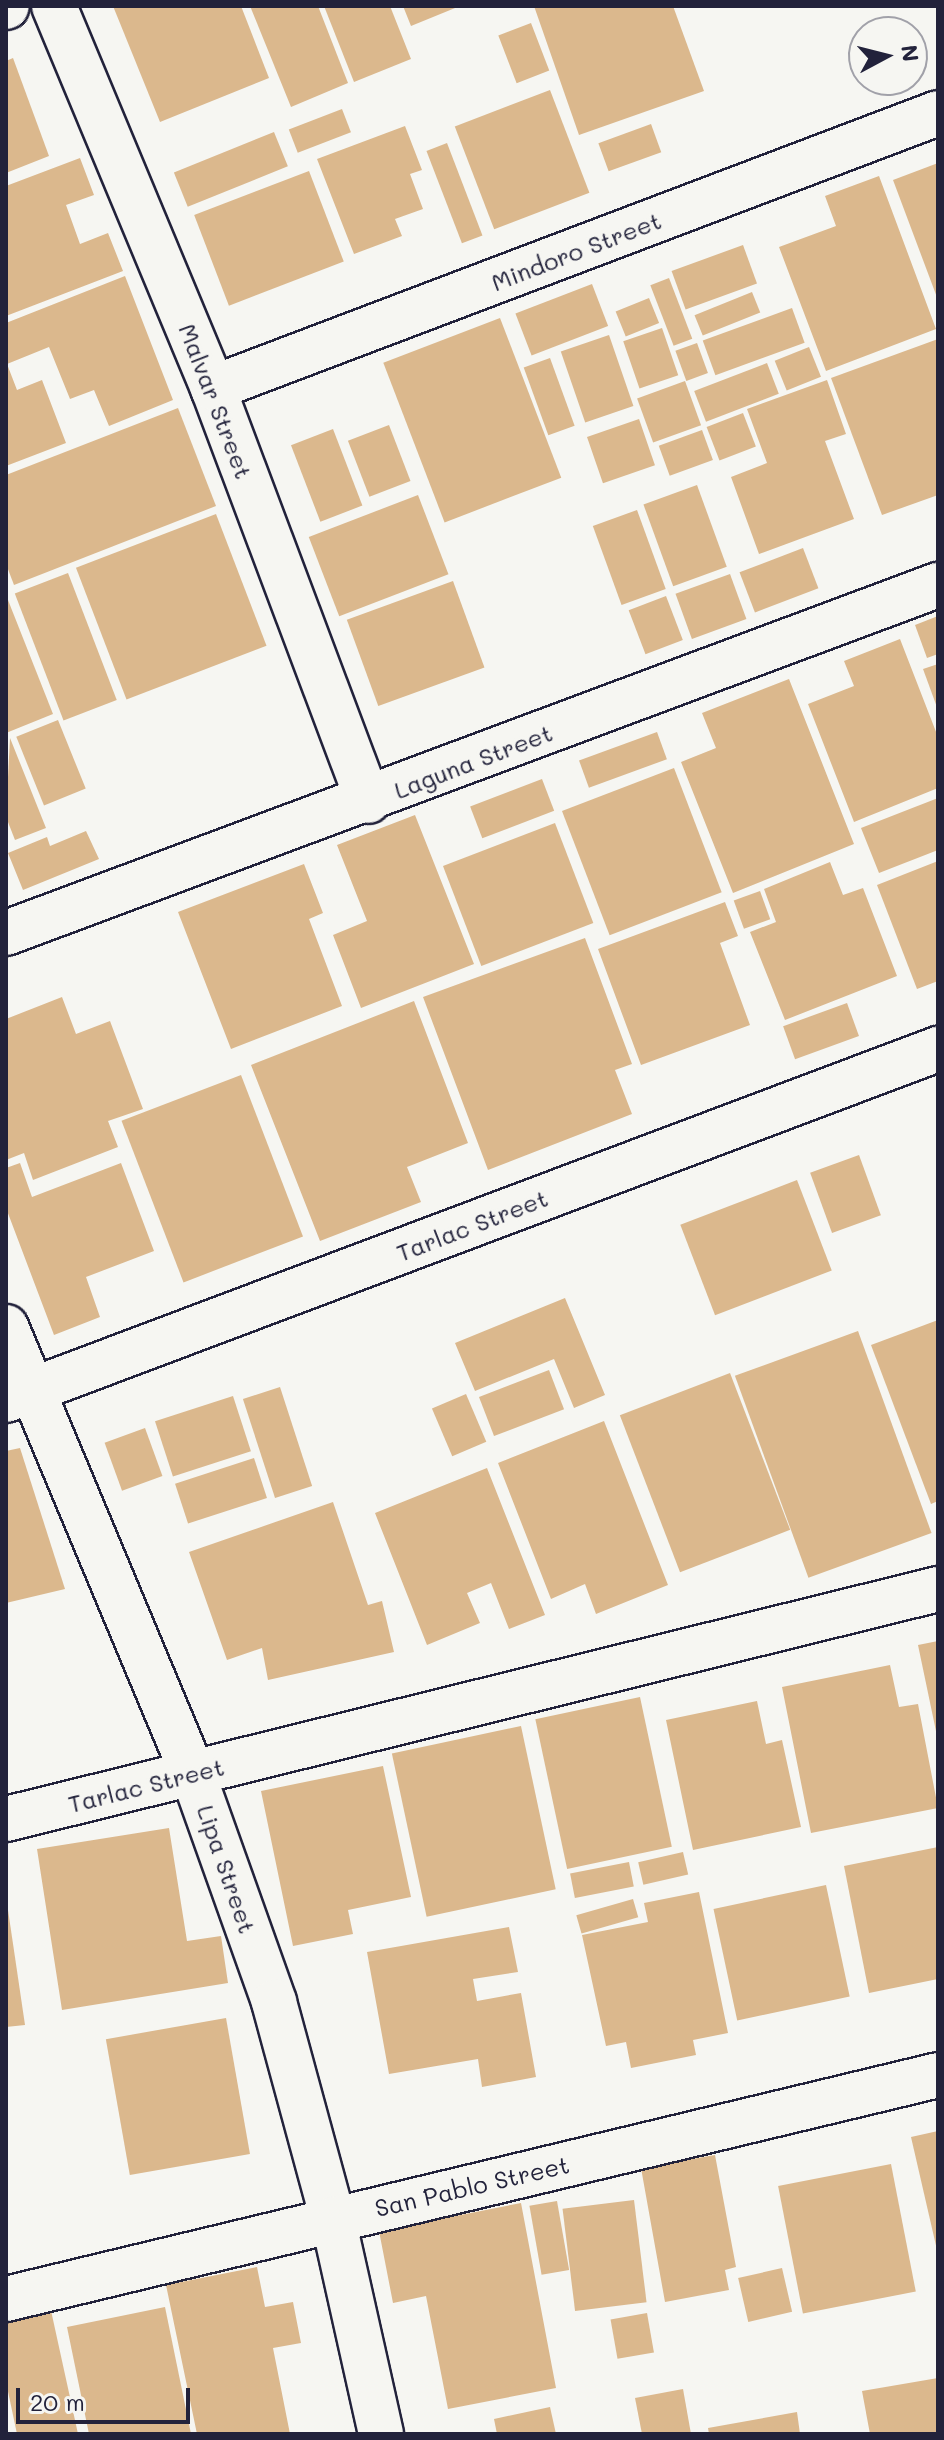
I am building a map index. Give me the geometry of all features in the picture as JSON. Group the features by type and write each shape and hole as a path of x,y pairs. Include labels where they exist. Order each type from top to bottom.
{"street":[{"name":"Malvar Street","path":"54,6 213,388 368,801"},
{"name":"Mindoro Street","path":"213,388 938,113"},
{"name":"Laguna Street","path":"6,933 368,801 938,585"},
{"name":"Tarlac Street","path":"18,1396 938,1049"},
{"name":"Lipa Street","path":"6,1327 18,1396 193,1774 274,2002 333,2219 381,2434"},
{"name":"Tarlac Street","path":"6,1819 938,1589"},
{"name":"San Pablo Street","path":"6,2299 938,2075"}],"building":[{"path":"113,6 241,6 269,78 160,122"},
{"path":"250,6 318,6 348,83 291,107"},
{"path":"324,6 390,6 411,59 354,82"},
{"path":"403,6 460,6 411,26"},
{"path":"534,6 673,6 704,91 579,135"},
{"path":"531,23 549,71 517,83 498,36"},
{"path":"13,58 49,156 6,173 6,61"},
{"path":"550,90 589,193 494,229 455,127"},
{"path":"342,109 351,132 298,153 289,129"},
{"path":"651,124 661,152 609,171 598,143"},
{"path":"405,126 422,170 410,174 423,209 395,219 402,236 354,254 317,159"},
{"path":"274,132 288,166 188,207 174,172"},
{"path":"447,143 482,235 462,243 426,151"},
{"path":"80,158 94,195 66,205 80,244 108,233 123,271 6,316 6,186"},
{"path":"938,163 938,300 893,180"},
{"path":"309,171 344,262 229,306 194,215"},
{"path":"879,176 936,329 826,371 779,247 836,226 825,196"},
{"path":"743,245 757,284 686,310 672,271"},
{"path":"125,276 173,400 109,426 94,390 70,399 49,347 7,364 17,390 42,380 66,443 6,466 6,323"},
{"path":"669,278 692,339 674,346 650,285"},
{"path":"592,284 608,326 532,355 515,313"},
{"path":"752,292 760,312 703,336 695,315"},
{"path":"649,298 659,323 626,337 616,311"},
{"path":"792,308 805,343 715,375 703,340"},
{"path":"500,318 561,478 445,522 383,363"},
{"path":"662,328 678,375 640,389 623,341"},
{"path":"609,335 633,406 585,423 561,352"},
{"path":"938,339 938,495 882,515 831,378"},
{"path":"697,343 708,373 686,381 675,351"},
{"path":"809,347 821,377 787,391 775,361"},
{"path":"550,358 575,426 548,435 524,368"},
{"path":"767,363 779,394 706,422 694,391"},
{"path":"827,380 846,434 825,441 854,519 759,554 731,477 767,463 747,409"},
{"path":"685,381 701,425 653,443 637,398"},
{"path":"178,408 216,506 14,585 6,564 6,475"},
{"path":"743,413 756,447 719,461 707,427"},
{"path":"639,419 655,465 603,483 587,437"},
{"path":"389,425 411,481 369,497 348,441"},
{"path":"333,429 362,506 320,522 291,445"},
{"path":"702,430 713,460 670,476 659,446"},
{"path":"697,485 727,567 673,586 643,504"},
{"path":"418,495 448,574 339,616 309,537"},
{"path":"637,510 666,589 622,605 593,526"},
{"path":"216,514 267,646 126,699 76,568"},
{"path":"803,548 818,588 755,613 740,572"},
{"path":"68,573 117,700 64,720 15,593"},
{"path":"730,574 746,619 692,639 675,594"},
{"path":"453,581 484,667 378,706 347,620"},
{"path":"6,595 53,714 6,733"},
{"path":"666,596 683,640 646,654 629,610"},
{"path":"938,616 938,654 927,658 915,625"},
{"path":"900,639 938,737 938,788 854,822 808,704 854,686 844,661"},
{"path":"938,664 938,710 923,669"},
{"path":"789,679 854,844 733,893 681,762 716,748 702,713"},
{"path":"58,720 86,789 44,805 16,737"},
{"path":"657,732 667,759 589,788 579,760"},
{"path":"10,738 46,828 15,840 6,817"},
{"path":"674,768 722,892 610,935 562,811"},
{"path":"542,779 554,811 482,838 470,807"},
{"path":"938,798 938,850 879,873 861,828"},
{"path":"415,815 474,964 361,1008 333,935 367,921 337,845"},
{"path":"555,823 593,923 481,966 443,866"},
{"path":"86,831 99,859 23,890 8,853 47,837 50,846"},
{"path":"938,861 938,981 917,989 877,885"},
{"path":"830,862 843,895 863,888 897,976 785,1020 750,932 776,922 764,889"},
{"path":"304,864 323,913 309,919 342,1006 231,1049 178,912"},
{"path":"760,891 770,919 744,929 734,901"},
{"path":"725,902 738,936 720,943 750,1025 641,1065 598,949"},
{"path":"585,938 632,1064 615,1070 632,1114 488,1170 423,997"},
{"path":"62,997 76,1034 110,1021 143,1109 108,1121 118,1147 33,1180 24,1153 6,1160 6,1019"},
{"path":"414,1001 468,1143 407,1167 421,1202 320,1241 251,1065"},
{"path":"847,1003 859,1036 795,1059 783,1026"},
{"path":"241,1075 303,1237 183,1282 122,1121"},
{"path":"859,1155 881,1215 832,1233 810,1173"},
{"path":"20,1163 32,1197 121,1163 154,1251 86,1277 100,1317 54,1335 6,1208 6,1168"},
{"path":"797,1180 832,1271 715,1315 680,1225"},
{"path":"565,1298 605,1395 574,1408 554,1359 475,1391 455,1343"},
{"path":"938,1320 938,1501 931,1504 871,1345"},
{"path":"858,1331 932,1533 808,1578 735,1376"},
{"path":"549,1370 564,1409 494,1436 479,1397"},
{"path":"730,1373 790,1530 680,1572 620,1415"},
{"path":"280,1387 312,1486 275,1498 243,1399"},
{"path":"466,1394 486,1442 452,1456 432,1408"},
{"path":"233,1396 251,1451 173,1477 155,1421"},
{"path":"604,1421 668,1585 596,1614 585,1584 551,1599 498,1463"},
{"path":"145,1428 162,1476 122,1491 105,1443"},
{"path":"20,1448 65,1589 6,1603 6,1451"},
{"path":"254,1458 267,1498 188,1524 175,1484"},
{"path":"487,1468 545,1615 509,1629 491,1583 467,1593 480,1623 427,1645 375,1513"},
{"path":"333,1502 368,1605 382,1601 394,1652 268,1680 262,1648 227,1660 189,1552"},
{"path":"938,1641 938,1736 937,1736 918,1645"},
{"path":"890,1665 899,1707 918,1704 938,1808 811,1833 782,1687"},
{"path":"640,1697 672,1847 567,1869 535,1719"},
{"path":"757,1701 766,1744 782,1740 801,1827 693,1850 666,1720"},
{"path":"521,1726 556,1889 427,1917 392,1753"},
{"path":"383,1766 411,1897 348,1910 353,1934 293,1946 261,1791"},
{"path":"169,1828 187,1941 221,1936 228,1983 62,2010 37,1849"},
{"path":"938,1847 938,1979 869,1993 844,1866"},
{"path":"683,1852 688,1874 643,1885 638,1862"},
{"path":"629,1862 634,1887 575,1898 570,1873"},
{"path":"826,1885 850,1997 737,2020 714,1909"},
{"path":"699,1892 728,2033 693,2040 696,2055 631,2068 626,2042 606,2046 582,1935 648,1922 644,1903"},
{"path":"633,1899 638,1917 582,1934 576,1915"},
{"path":"6,1911 25,2025 6,2027"},
{"path":"509,1927 518,1972 473,1979 477,2001 521,1993 536,2077 482,2087 478,2059 389,2074 367,1952"},
{"path":"226,2018 250,2154 130,2175 106,2039"},
{"path":"938,2131 938,2250 937,2250 911,2137"},
{"path":"715,2155 736,2267 725,2270 729,2290 665,2302 641,2168"},
{"path":"891,2164 916,2292 803,2314 778,2186"},
{"path":"634,2200 647,2302 575,2311 563,2209"},
{"path":"557,2201 569,2270 542,2275 529,2206"},
{"path":"521,2203 556,2388 448,2409 426,2296 393,2303 379,2231"},
{"path":"257,2267 265,2307 293,2302 301,2343 273,2348 290,2434 197,2434 166,2285"},
{"path":"782,2268 792,2312 748,2322 738,2278"},
{"path":"50,2306 78,2434 17,2434 6,2382 6,2316"},
{"path":"165,2307 191,2434 89,2434 67,2327"},
{"path":"647,2313 654,2352 618,2359 611,2319"},
{"path":"938,2378 938,2434 870,2434 862,2391"},
{"path":"683,2389 691,2434 642,2434 635,2398"},
{"path":"550,2407 556,2434 497,2434 494,2419"},
{"path":"797,2412 800,2434 709,2434 708,2428"}]}
